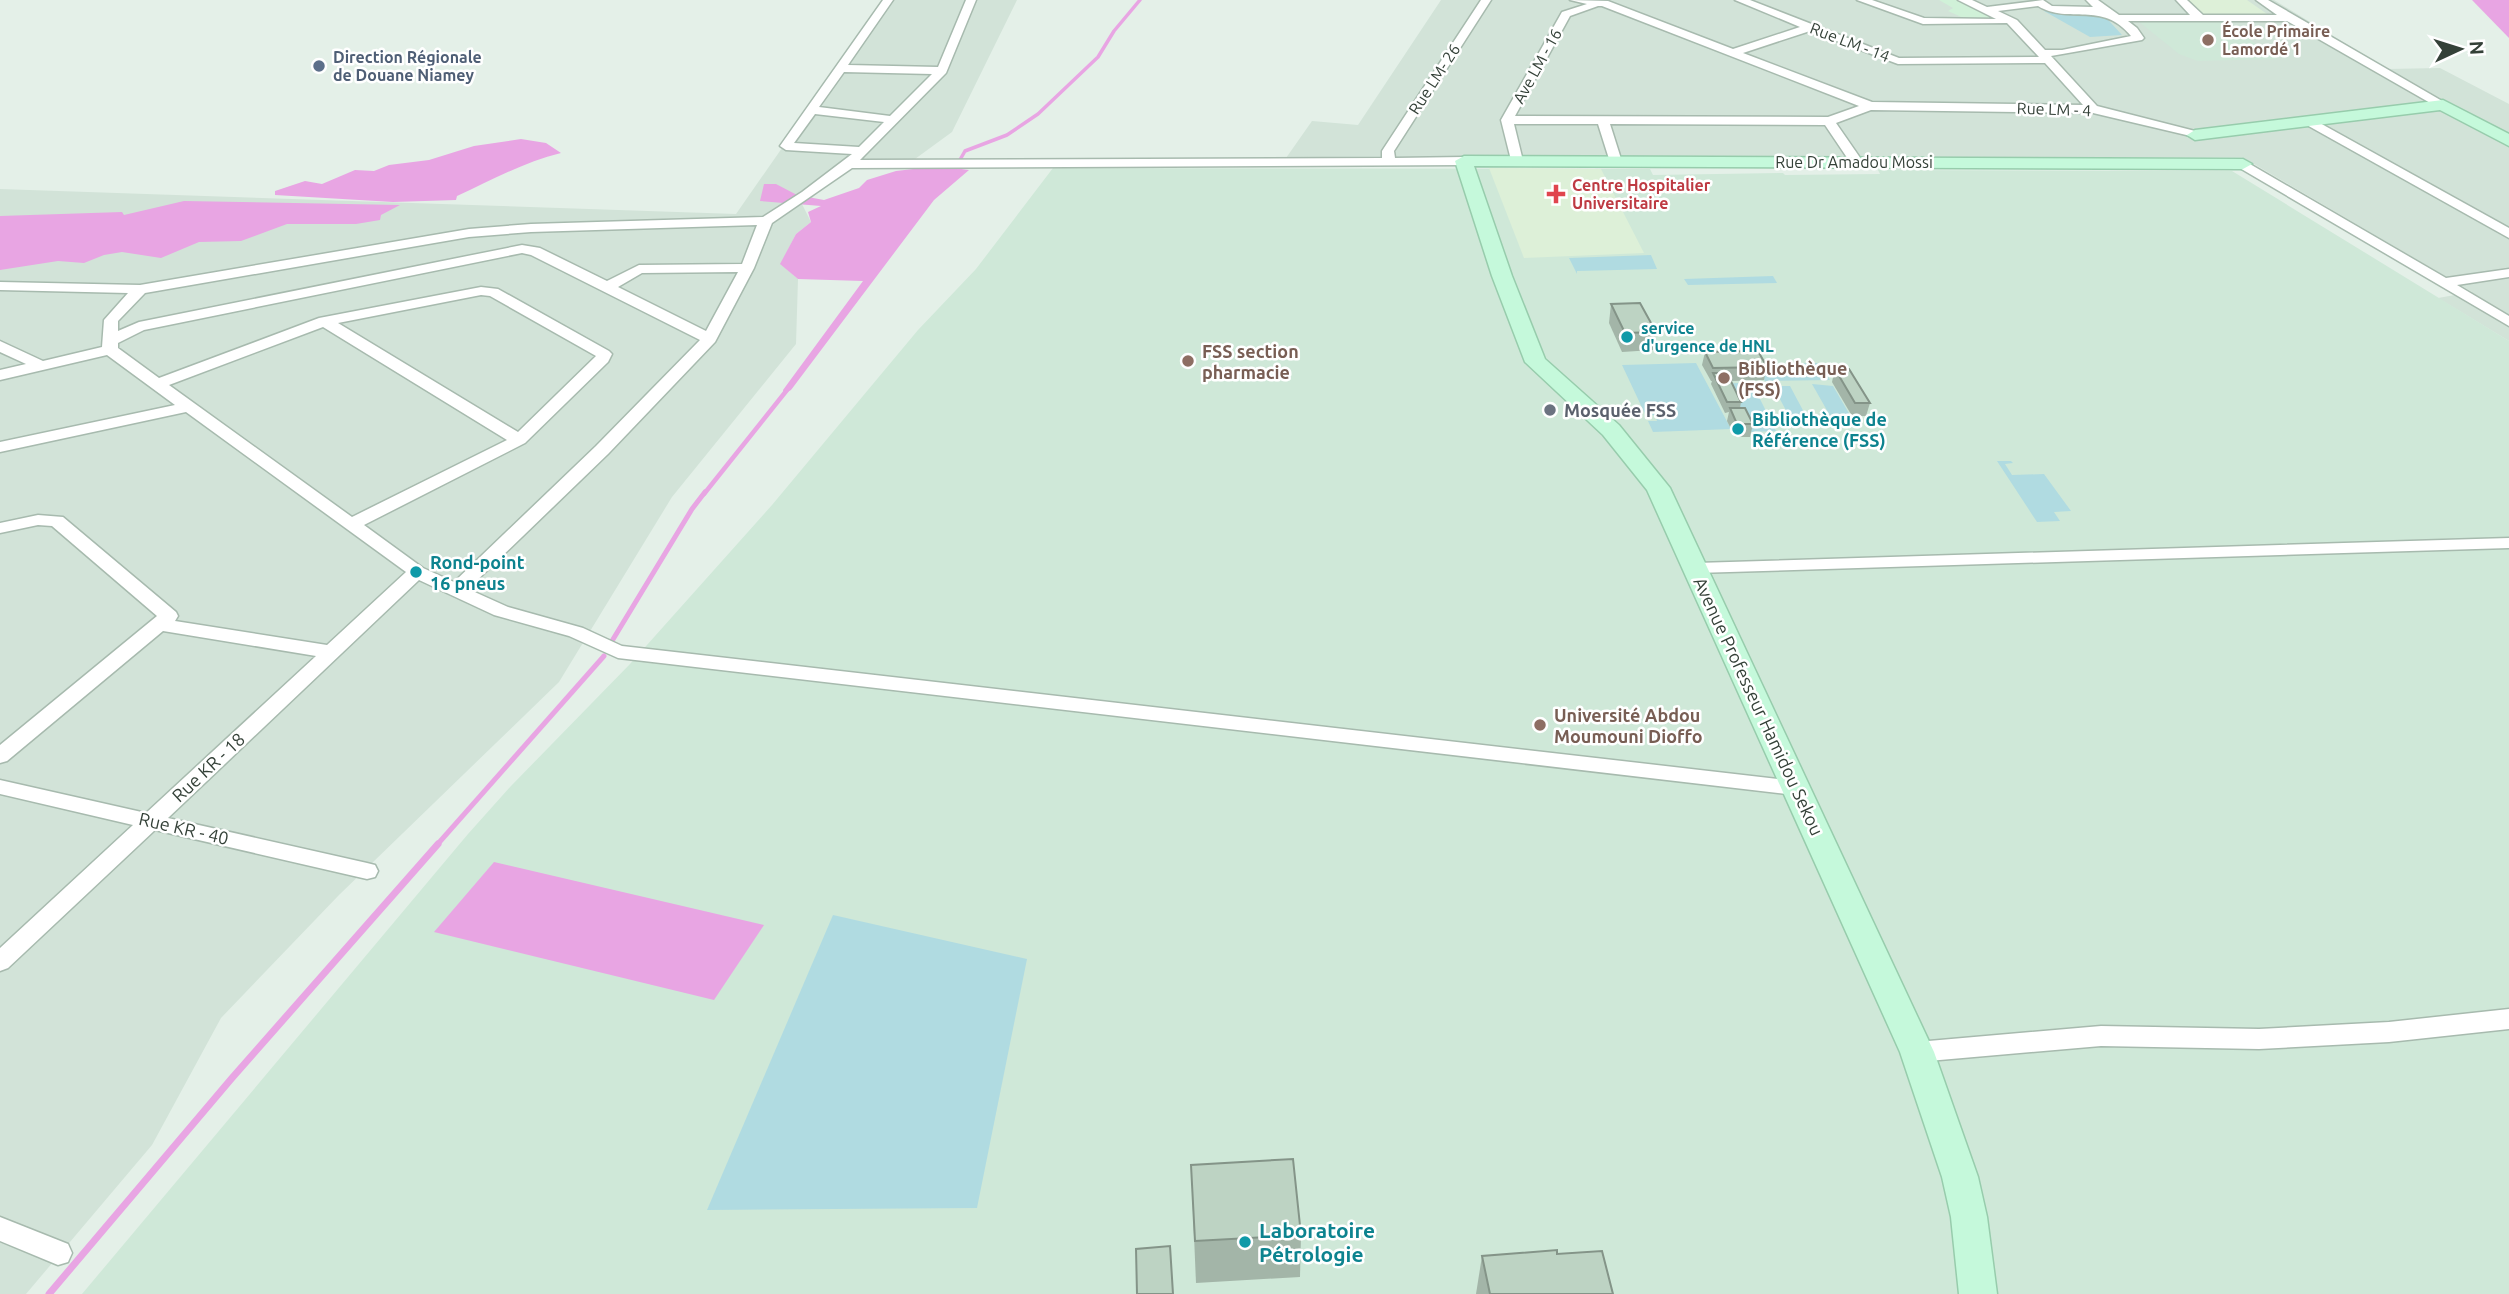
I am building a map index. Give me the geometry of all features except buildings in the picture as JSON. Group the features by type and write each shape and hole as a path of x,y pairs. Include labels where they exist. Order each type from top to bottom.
{"street":[{"path":"862,151 786,145 888,0"},
{"path":"0,286 139,289 469,233 531,228 766,221 849,164 942,71 971,0"},
{"name":"Rue LM- 26","path":"1390,160 1388,150 1486,0"},
{"name":"Rue LM - 4","path":"1575,0 1604,2 1870,106 2093,109 2195,135 2443,105"},
{"name":"Rue LM - 14","path":"1740,0 1898,61 2045,57 2138,38 2133,30 2115,18"},
{"path":"1862,0 1923,21 2013,22"},
{"path":"1963,0 2013,22 2093,109"},
{"path":"2091,0 2115,18 2288,18"},
{"path":"2181,0 2202,19"},
{"path":"2261,0 2288,18 2509,141"},
{"path":"1984,10 2036,1 2050,9 2104,10"},
{"name":"Ave LM - 16","path":"1517,161 1507,120 1566,13 1604,2"},
{"path":"1731,52 1811,27"},
{"path":"842,68 942,71"},
{"path":"1507,120 1829,121 1870,106"},
{"path":"813,110 893,120"},
{"path":"1603,121 1616,162"},
{"path":"1829,121 1857,162"},
{"path":"2308,121 2509,234"},
{"path":"2195,135 2509,322"},
{"path":"849,164 1464,161"},
{"name":"Rue Dr Amadou Mossi","path":"1464,161 2243,164"},
{"name":"Avenue Professeur Hamidou Sekou","path":"1464,161 1502,276 1536,362 1611,430 1662,495 1917,1052 1960,1177 1969,1217 1978,1294"},
{"path":"457,589 602,450 710,339 747,268 766,221"},
{"path":"0,375 44,367 110,346 139,327 522,249 535,251 710,339"},
{"path":"607,287 639,269 747,268"},
{"path":"2444,283 2509,273"},
{"path":"110,346 111,320 139,289"},
{"path":"157,384 324,321 489,291 604,354 603,359 519,440 352,524"},
{"path":"324,321 519,440"},
{"path":"0,346 44,367"},
{"path":"110,346 187,407 417,572 501,611 584,635 618,652 1796,788"},
{"path":"0,447 187,407"},
{"path":"0,528 38,520 57,521 169,616 0,756"},
{"path":"1696,568 2509,543"},
{"name":"Rue KR - 18","path":"0,962 417,572"},
{"path":"159,624 332,652"},
{"name":"Rue KR - 40","path":"0,786 368,871"},
{"path":"1917,1052 2101,1036 2259,1039 2389,1032 2509,1019"},
{"path":"0,1229 58,1253"}],"shaded area":[{"path":"885,0 1017,0 952,132 915,159 846,161 812,198 802,204 811,222 796,234 781,264 798,279 796,344 672,497 559,682 339,895 221,1018 152,1145 26,1294 0,1294 0,189 736,214"},
{"path":"1441,0 2274,0 2387,69 2440,68 2509,104 2509,341 2438,298 2472,292 2242,157 1286,158 1312,121 1358,125"},
{"path":"1939,0 1958,0 1993,18 1968,20 1948,11 1953,8"},
{"path":"2185,0 2247,0 2270,16 2206,18"},
{"path":"2472,0 2509,0 2509,38"},
{"path":"2044,11 2100,11 2122,35 2090,37"},
{"path":"2138,21 2226,22 2277,59 2198,61 2179,54"},
{"path":"521,139 546,143 561,153 508,172 457,196 456,200 393,202 275,195 275,191 305,181 322,184 355,170 374,171 389,165 429,160 474,146"},
{"path":"939,166 969,170 934,200 791,390 784,394 783,390 863,281 798,279 780,264 796,234 811,222 808,212 821,206 760,201 764,184 776,184 797,195 824,200 859,188 867,180 896,171"},
{"name":"Université Abdou Moumouni Dioffo","path":"1053,168 1650,169 1653,175 1880,174 1878,170 2232,171 2509,341 2509,1294 82,1294 468,834 630,664 772,505 918,330 976,269"},
{"name":"Centre Hospitalier Universitaire","path":"1489,168 1601,169 1644,253 1524,258"},
{"path":"184,201 400,205 381,215 380,220 356,224 287,224 241,241 199,242 161,258 122,252 104,255 84,263 58,261 0,270 0,216 122,212 124,215"},
{"path":"1651,255 1657,269 1577,271 1577,274 1569,258"},
{"path":"1773,276 1777,283 1688,285 1684,279"},
{"path":"1696,363 1731,429 1653,432 1648,421 1657,421 1655,415 1646,416 1622,365"},
{"path":"1820,363 1830,380 1765,381 1757,364"},
{"path":"1738,383 1741,389 1755,389 1776,431 1749,432 1725,384"},
{"path":"1812,384 1833,386 1857,427 1837,428"},
{"path":"1773,386 1790,386 1806,416 1789,416"},
{"path":"1997,461 2011,461 2013,463 2005,464 2012,475 2044,474 2071,511 2054,512 2060,521 2037,522"},
{"path":"494,862 764,925 714,1000 434,932"},
{"path":"833,915 1027,959 977,1208 707,1210"}],"waterway":[{"path":"957,165 965,151 1007,135 1038,114 1098,57 1114,31 1140,0"},
{"path":"704,494 787,390"},
{"path":"612,641 705,492"},
{"path":"436,846 604,656"},
{"path":"49,1294 232,1078 438,844"}],"place":[{"name":"École Primaire Lamordé 1","path":"2208,40"},
{"name":"Direction Régionale de Douane Niamey","path":"319,66"},
{"name":"Centre Hospitalier Universitaire","path":"1556,194"},
{"name":"service d'urgence de HNL","path":"1627,337"},
{"name":"FSS section pharmacie","path":"1188,361"},
{"name":"Bibliothèque (FSS)","path":"1724,378"},
{"name":"Mosquée FSS","path":"1550,410"},
{"name":"Bibliothèque de Référence (FSS)","path":"1738,429"},
{"name":"Rond-point 16 pneus","path":"416,572"},
{"name":"Université Abdou Moumouni Dioffo","path":"1540,725"},
{"name":"Laboratoire Pétrologie","path":"1245,1242"}]}
